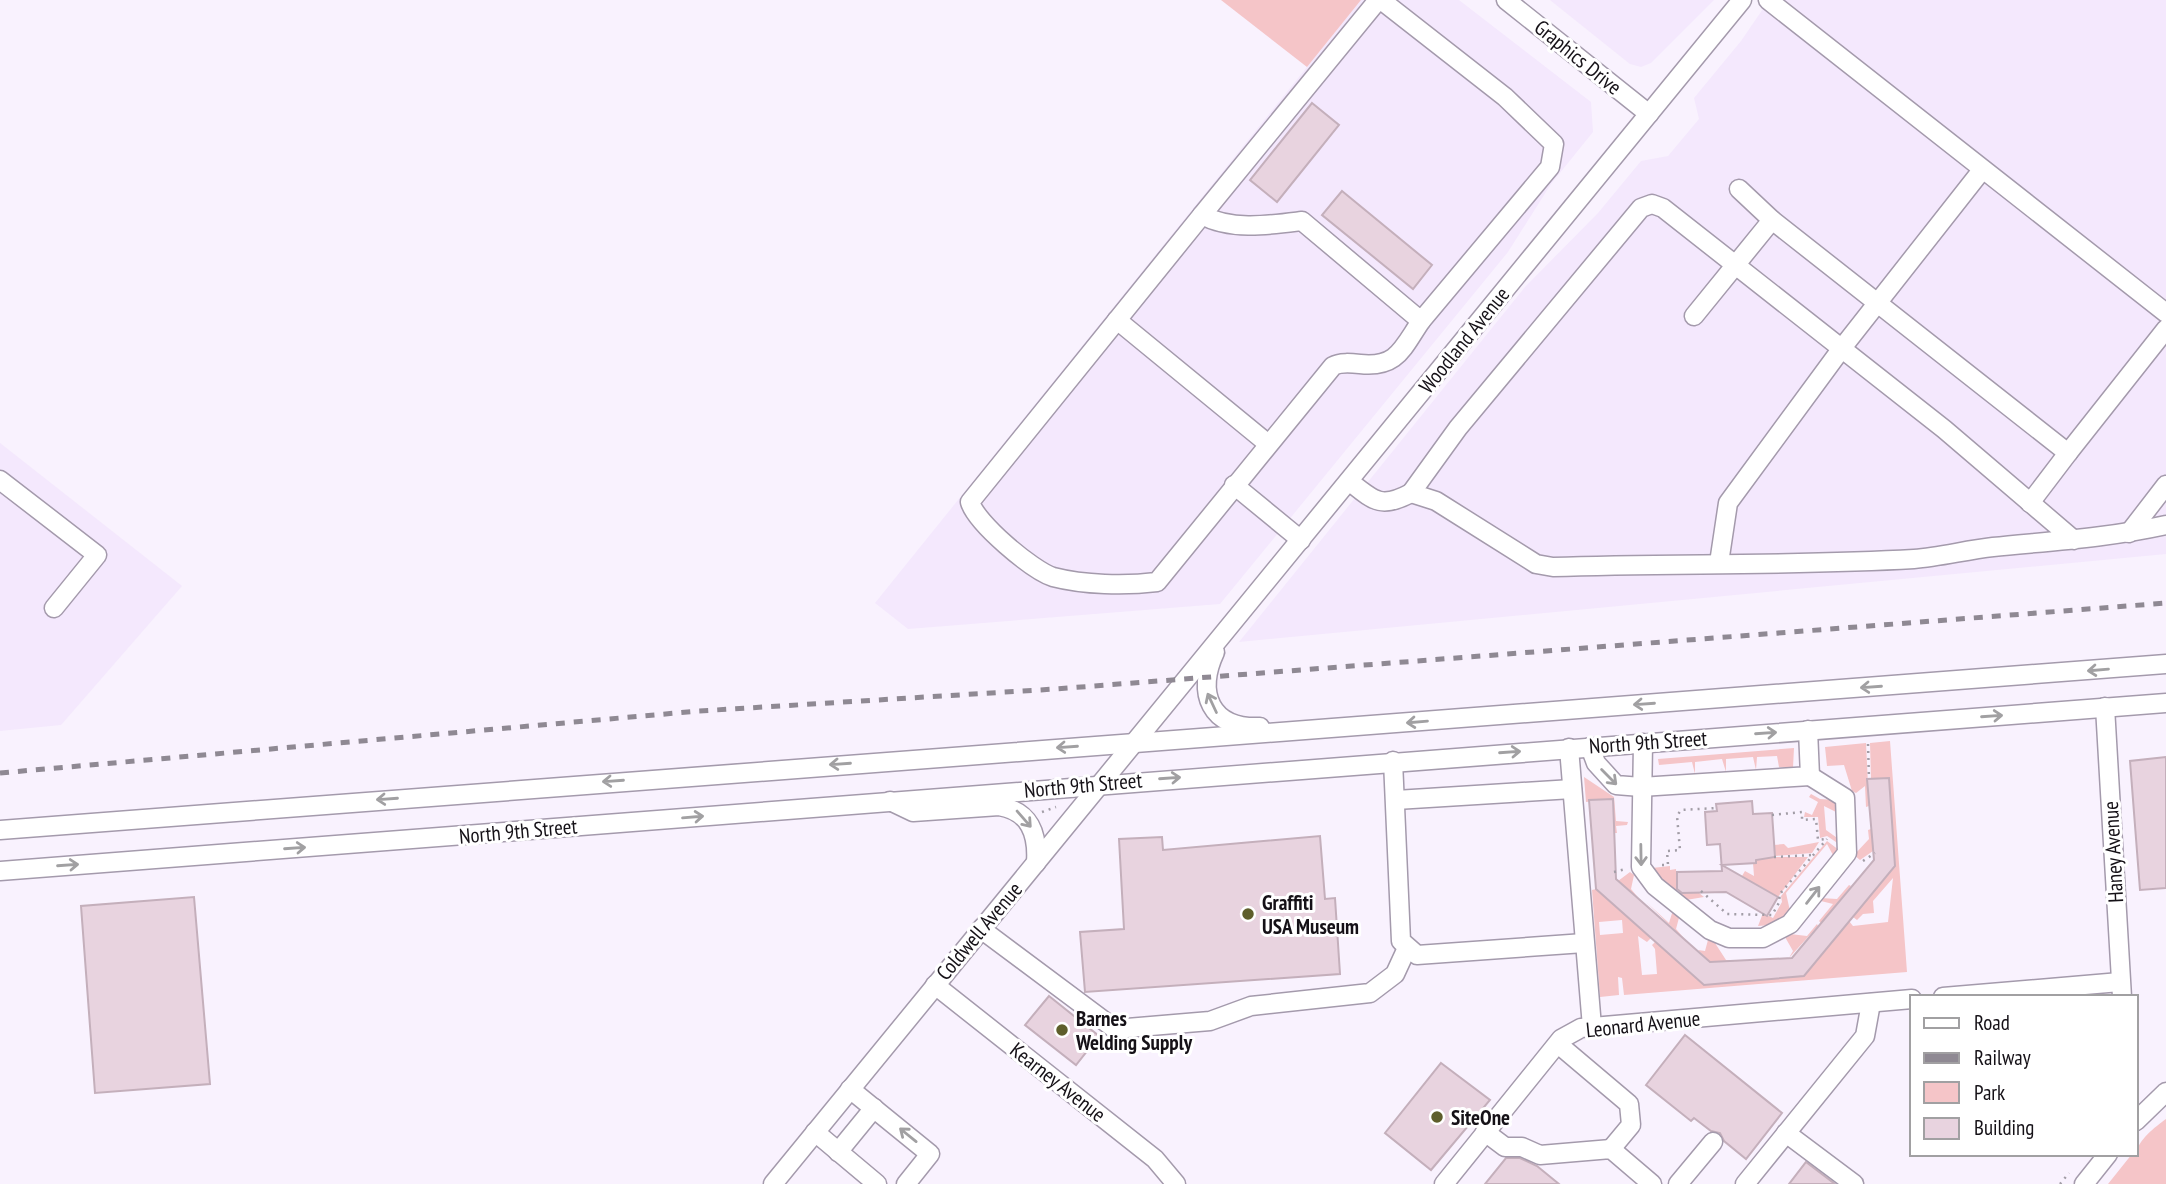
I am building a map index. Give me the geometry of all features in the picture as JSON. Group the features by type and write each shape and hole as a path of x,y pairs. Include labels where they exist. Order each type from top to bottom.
{"street":[{"path":"1379,0 1505,97 1554,144 1550,167 1421,321 1391,361 1379,366 1356,363 1333,366 1267,443 1157,582 1142,584 1051,576 1000,541 972,512 970,502 1379,0"},
{"name":"Graphics Drive","path":"1506,0 1649,114"},
{"name":"Woodland Avenue","path":"1186,679 1740,1"},
{"path":"1777,3 1982,170 2166,313"},
{"path":"1719,563 1728,503 1842,348 1982,170"},
{"path":"1739,189 1772,220 2068,453"},
{"path":"1349,481 1372,499 1391,503 1411,493 1458,428 1641,208 1652,204 1663,208 1944,429 2074,540"},
{"path":"1202,215 1216,223 1235,225 1302,221 1421,321"},
{"path":"1694,316 1772,220"},
{"path":"1117,320 1267,443"},
{"path":"2030,503 2166,329"},
{"path":"0,480 97,555 54,608"},
{"path":"1234,485 1301,540"},
{"path":"2129,533 2166,485"},
{"path":"1411,493 1436,501 1536,564 1553,567 1719,563 1781,565 1918,559 1991,547 2129,533 2166,525"},
{"path":"1224,634 1207,677 1209,702 1220,716 1231,723 1255,727 1335,723 1342,729"},
{"name":"North 9th Street","path":"0,830 2166,664"},
{"name":"Coldwell Avenue","path":"774,1184 1186,679"},
{"name":"North 9th Street","path":"0,871 2166,703"},
{"name":"Haney Avenue","path":"2105,707 2121,989"},
{"path":"1808,730 1810,776"},
{"path":"1590,747 1596,763 1616,785 1641,787 1810,776 1845,798 1847,853 1790,924 1763,938 1729,939 1710,930 1655,886 1641,867 1641,787 1643,743"},
{"path":"1569,748 1592,1027"},
{"path":"1393,761 1401,941 1407,948 1417,955 1584,943"},
{"path":"1396,800 1572,789"},
{"path":"890,801 913,812 999,806 1013,808 1025,818 1034,831 1037,841 1036,863"},
{"path":"0,839 144,826 174,816"},
{"path":"981,929 1115,1029 1210,1021 1251,1006 1370,993 1395,974 1407,948"},
{"name":"Kearney Avenue","path":"935,985 1154,1159 1176,1184"},
{"path":"1988,995 2121,989"},
{"name":"Leonard Avenue","path":"1444,1184 1568,1034 1592,1027 1910,999"},
{"path":"1745,1184 1865,1036 1871,1003"},
{"path":"1558,1044 1629,1104 1631,1125 1611,1149"},
{"path":"850,1089 930,1154 906,1184"},
{"path":"2138,1119 2166,1092"},
{"path":"838,1152 874,1108"},
{"path":"815,1132 877,1184"},
{"path":"1485,1132 1505,1147 1522,1147 1540,1155 1611,1149 1652,1184"},
{"path":"1786,1133 1854,1184"},
{"path":"1678,1184 1713,1142"},
{"path":"2084,1184 2106,1156"}],"path":[{"path":"1869,741 1869,779"},
{"path":"1040,813 1059,806"},
{"path":"1652,866 1668,865 1667,851 1680,850 1677,816 1681,810 1716,808"},
{"path":"1700,891 1727,914 1772,915 1780,901 1779,895 1827,839 1818,840 1816,819 1802,820 1802,812 1772,815"},
{"path":"1847,853 1860,863 1875,853"},
{"path":"1774,857 1813,855"},
{"path":"2060,1184 2076,1165"}],"shaded area":[{"path":"1361,0 1459,0 1591,102 1593,132 1551,184 1508,252 1220,604 908,629 875,603"},
{"path":"1550,0 1714,0 1651,63 1641,67 1630,64"},
{"path":"1769,0 2166,0 2166,554 1239,642 1525,287 1598,213 1641,161 1668,156 1699,119 1694,98 1741,41"},
{"path":"0,443 182,586 61,725 0,731"}],"green space":[{"path":"1221,0 1361,0 1307,67"},
{"path":"1890,741 1907,972 1624,995 1622,978 1618,977 1619,995 1600,997 1592,890 1596,889 1651,938 1647,942 1638,936 1642,975 1657,974 1655,949 1652,945 1655,942 1704,984 1804,976 1849,921 1853,926 1888,922 1893,878 1873,901 1874,913 1863,914 1857,920 1853,917 1895,866 1889,778 1871,779 1870,743","holes":["1622,920 1623,933 1600,935 1599,922"]},
{"path":"1866,743 1869,806 1866,807 1865,786 1856,793 1852,791 1844,765 1827,766 1825,747"},
{"path":"1794,748 1793,768 1779,767 1777,756 1757,757 1756,770 1753,757 1726,759 1726,772 1722,759 1695,762 1695,774 1692,762 1659,765 1658,759"},
{"path":"1584,777 1614,797 1616,821 1628,822 1627,825 1616,826 1617,833 1614,833 1613,799 1586,802"},
{"path":"1811,794 1820,799 1837,800 1836,812 1824,806 1826,830 1840,840 1839,844 1827,836 1820,838 1818,817 1804,817 1805,812 1812,815 1818,802 1809,797"},
{"path":"1871,829 1873,851 1860,860 1854,855 1869,839 1868,830"},
{"path":"1827,841 1839,850 1834,857 1827,844 1786,893 1790,911 1776,923 1758,926 1763,913 1773,918 1782,902 1781,896"},
{"path":"1819,842 1812,853 1775,856 1774,845 1784,844 1788,848"},
{"path":"1772,857 1808,857 1778,897 1742,876 1745,871 1754,876 1753,863"},
{"path":"1670,866 1670,870 1676,869 1677,893 1659,879 1652,868"},
{"path":"1630,872 1634,875 1631,889 1641,901 1618,881"},
{"path":"1851,886 1821,923 1819,921 1833,904 1821,901 1821,898 1837,899"},
{"path":"1677,893 1699,893 1704,897 1686,900"},
{"path":"1646,902 1669,923 1673,910 1680,914 1676,929 1688,943"},
{"path":"1817,924 1789,958 1793,951 1785,937 1790,934 1807,936"},
{"path":"1708,940 1715,943 1726,960 1743,961 1710,962 1698,950 1705,951"},
{"path":"2166,1119 2166,1184 2108,1184 2130,1156 2138,1156 2138,1147 2152,1130"}],"building":[{"path":"1312,103 1339,125 1277,202 1250,180"},
{"path":"1342,191 1432,265 1413,289 1322,215"},
{"path":"2166,757 2166,888 2140,890 2130,761"},
{"path":"1889,778 1895,866 1804,976 1704,985 1596,889 1589,800 1613,799 1616,879 1710,962 1792,958 1874,860 1867,779"},
{"path":"1752,801 1753,814 1772,813 1775,857 1756,860 1756,863 1722,865 1778,897 1767,916 1726,892 1682,893 1677,889 1677,872 1722,871 1720,844 1707,845 1705,812 1717,811 1716,804"},
{"name":"Graffiti USA Museum","path":"1320,836 1325,899 1335,898 1340,974 1085,992 1080,932 1124,929 1119,839 1162,837 1163,850"},
{"path":"194,897 210,1084 95,1093 81,906"},
{"name":"Barnes Welding Supply","path":"1049,996 1099,1036 1076,1065 1025,1025"},
{"path":"1685,1035 1782,1113 1746,1159 1724,1141 1720,1133 1711,1131 1694,1118 1691,1121 1646,1085"},
{"name":"SiteOne","path":"1441,1063 1490,1100 1431,1170 1385,1133"},
{"path":"1506,1158 1520,1158 1537,1166 1559,1184 1485,1184"},
{"path":"1806,1162 1835,1184 1789,1184"}],"railway":[{"path":"0,773 699,711 1055,689 2166,603"}],"place":[{"name":"Graffiti USA Museum","path":"1248,914"},
{"name":"Barnes Welding Supply","path":"1062,1030"},
{"name":"SiteOne","path":"1437,1117"}]}
